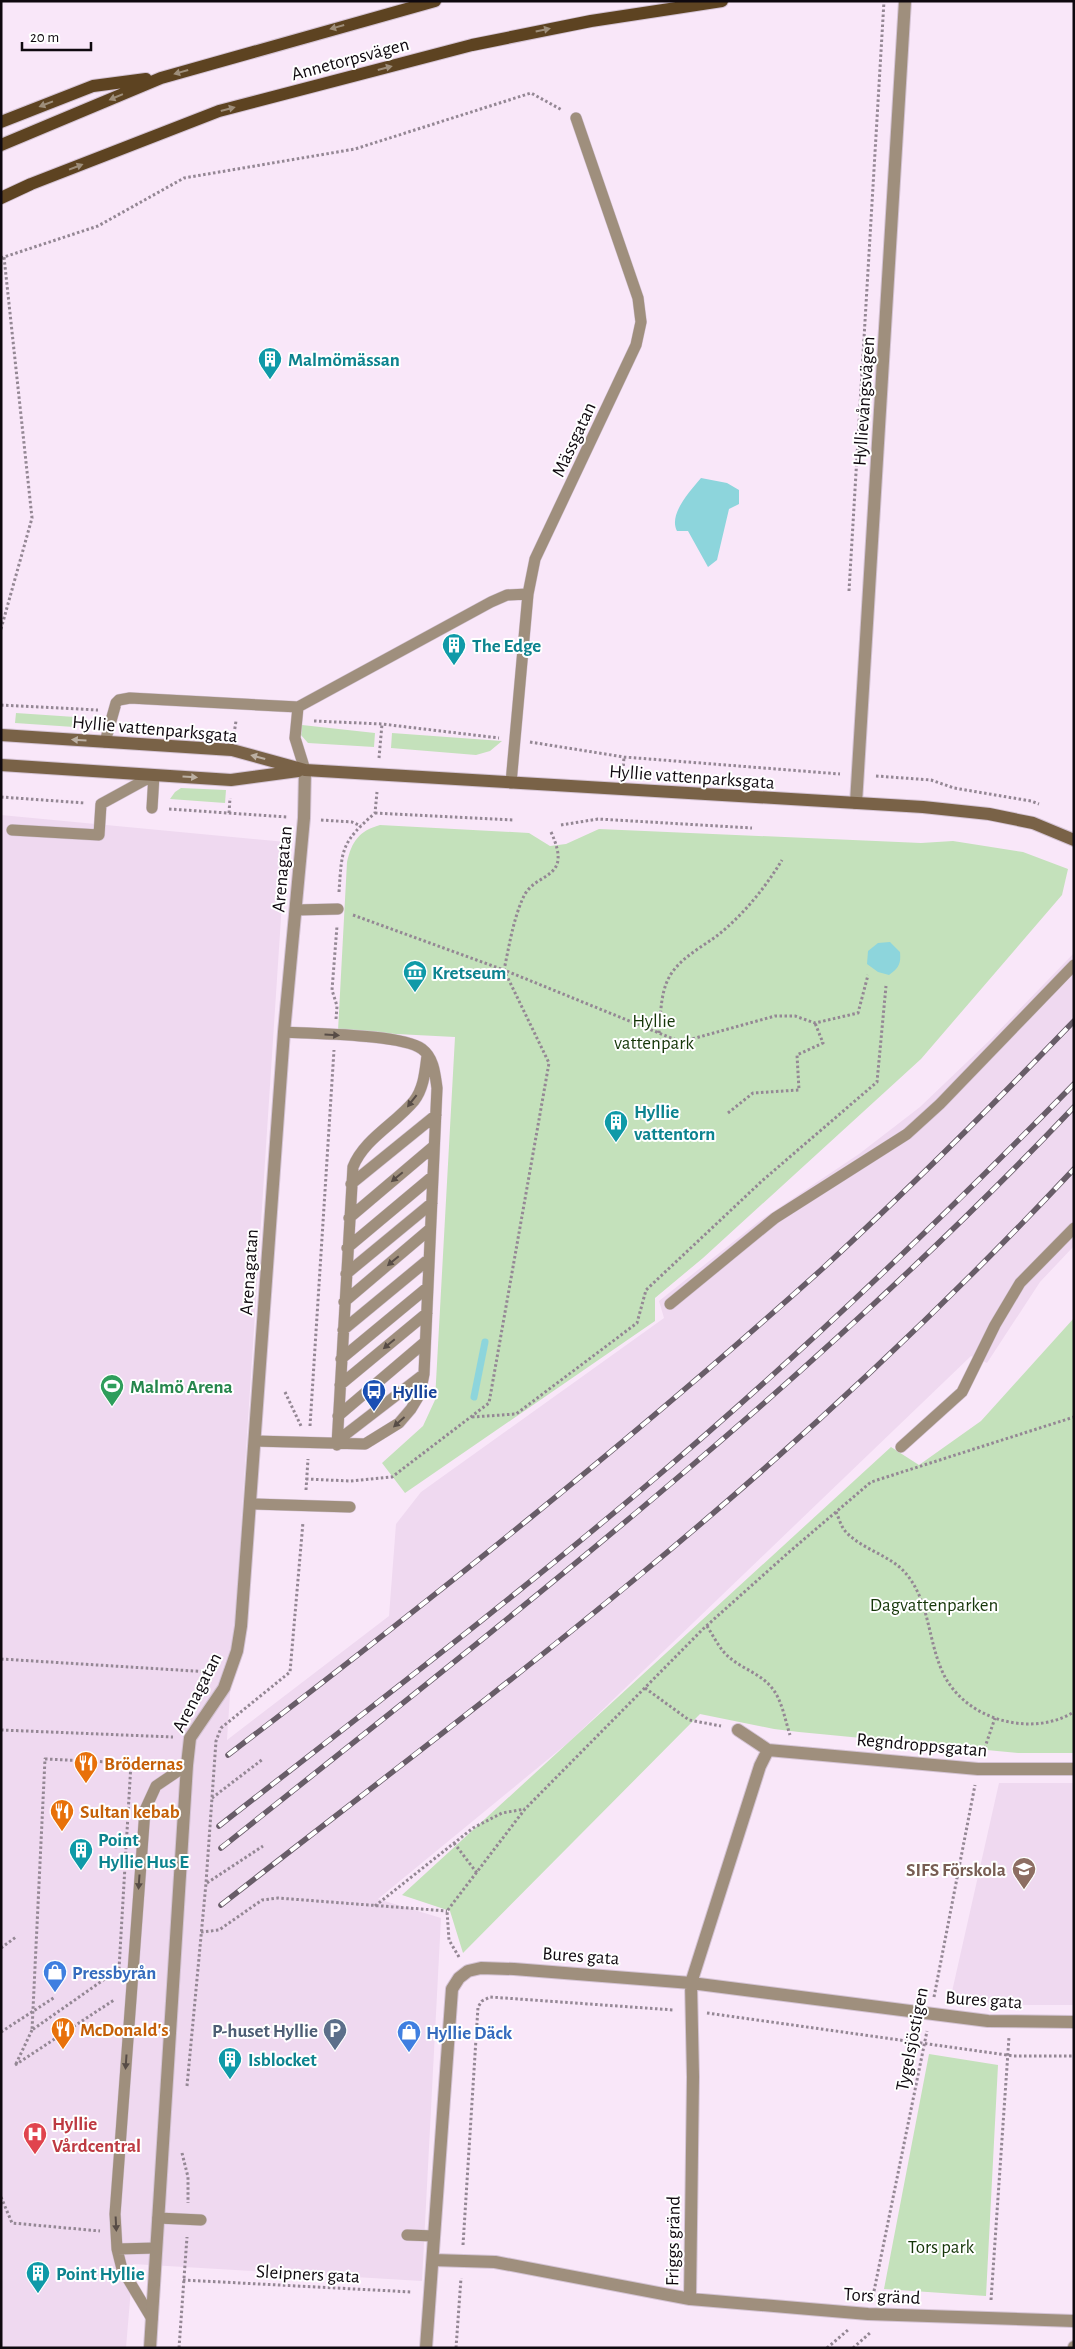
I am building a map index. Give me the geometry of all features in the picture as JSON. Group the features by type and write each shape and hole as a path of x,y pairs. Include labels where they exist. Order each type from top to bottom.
{"main road":[{"name":"Annetorpsvägen","path":"1,145 161,78 435,1"},
{"name":"Annetorpsvägen","path":"1,199 31,184 228,109 472,45 591,21 722,1"},
{"path":"1,122 93,86 161,78"}],"street":[{"name":"Hyllievångsvägen","path":"856,804 860,775 905,1"},
{"name":"Hyllie vattenparksgata","path":"1,735 232,750 305,770 989,814 1033,823 1074,840"},
{"name":"Hyllie vattenparksgata","path":"1,766 231,780 305,770"},
{"name":"Arenagatan","path":"150,2348 186,1765 190,1738 224,1688 230,1674 237,1651 241,1626 284,1032 304,818 305,770"},
{"name":"Regndroppsgatan","path":"738,1730 768,1750 978,1769 1074,1768"},
{"path":"691,1983 760,1766 768,1750"},
{"name":"Bures gata","path":"468,1972 481,1968 514,1969 691,1983 931,2014 1010,2022 1074,2022"},
{"path":"426,2348 452,1989 459,1978 468,1972"},
{"name":"Friggs gränd","path":"433,2260 494,2262 690,2299 693,2077 691,1983"},
{"name":"Tors gränd","path":"690,2299 868,2314 1074,2321"}],"lane":[{"name":"Mässgatan","path":"511,783 528,594 535,559 636,345 641,322 638,298 576,118"},
{"path":"105,742 116,703 124,698 298,707 491,602 507,595 528,594"},
{"path":"298,707 295,738 305,770"},
{"path":"12,830 99,835 101,804 154,775"},
{"path":"152,808 154,775"},
{"path":"296,910 338,909"},
{"path":"670,1304 775,1218 907,1134 940,1104 1074,965"},
{"path":"254,1440 365,1444 399,1423 412,1409 420,1394 424,1374 437,1088 434,1066 423,1049 400,1040 284,1032"},
{"path":"337,1443 353,1167 364,1148 415,1100 424,1080 427,1056"},
{"path":"351,1184 436,1116"},
{"path":"349,1218 434,1146"},
{"path":"347,1248 433,1176"},
{"path":"346,1274 432,1203"},
{"path":"901,1447 962,1392 995,1325 1020,1283 1074,1228"},
{"path":"344,1302 430,1229"},
{"path":"343,1330 429,1259"},
{"path":"341,1359 428,1287"},
{"path":"340,1385 426,1313"},
{"path":"338,1416 425,1342"},
{"path":"337,1443 424,1374"},
{"path":"250,1504 350,1507"},
{"path":"152,2319 122,2269 116,2249 115,2214 145,1810 156,1786 186,1765"},
{"path":"158,2218 201,2220"},
{"path":"407,2235 434,2236"},
{"path":"116,2249 156,2248"}],"path":[{"path":"881,61 884,1"},
{"path":"1,629 32,518 2,258 98,226 184,178 356,149 531,93 576,118"},
{"path":"375,814 382,724 516,740 624,757 932,780 954,788 1031,801 1040,805"},
{"path":"623,776 624,757"},
{"path":"1,797 101,804"},
{"path":"152,808 352,822 361,826"},
{"path":"186,2087 206,1883 216,1741 221,1728 290,1672 309,1442 337,1006 332,990 344,846 350,836 375,814 514,820"},
{"path":"561,825 598,819 752,828"},
{"path":"306,1479 350,1481 392,1477 489,1403 549,1063 504,970 522,900 530,889 548,877 557,864 557,849 551,832"},
{"path":"659,1033 663,995 671,974 686,958 736,920 760,893 782,860"},
{"path":"338,909 504,970 681,1042 775,1016 795,1016 815,1023 858,1013 868,976"},
{"path":"471,1417 516,1414 637,1323 646,1290 763,1180 877,1082 886,986"},
{"path":"728,1113 753,1093 799,1090 797,1055 823,1043 815,1023"},
{"path":"285,1392 309,1442"},
{"path":"468,1972 448,1940 447,1912 525,1809 707,1626 871,1482 1074,1417"},
{"path":"836,1512 844,1530 855,1541 886,1557 907,1575 922,1598 943,1673 956,1691 971,1706 995,1718 1013,1724 1040,1725 1062,1719 1074,1712"},
{"path":"707,1626 722,1651 730,1659 761,1678 772,1688 780,1704 796,1752"},
{"path":"1,1658 230,1674"},
{"path":"645,1688 690,1720 738,1730"},
{"name":"Tygelsjöstigen","path":"868,2314 877,2281 931,2014 978,1769 995,1718"},
{"path":"1,1730 190,1738"},
{"path":"32,2030 119,1969 131,1763 45,1760 32,2030 15,2065 113,2000 131,2000"},
{"path":"212,1798 263,1760"},
{"path":"375,1906 472,1828 502,1813 525,1809"},
{"path":"454,1843 477,1873"},
{"path":"206,1883 263,1846"},
{"path":"201,1932 219,1930 262,1900 278,1898 447,1912"},
{"path":"1,1948 16,1937"},
{"path":"1,2032 55,1997"},
{"path":"456,2348 478,2007 482,2001 490,1997 692,2012 1008,2055 1074,2056"},
{"path":"990,2318 1010,2022"},
{"path":"179,2348 188,2219 188,2177 182,2153 182,2144"},
{"path":"1,2197 12,2223 116,2233"},
{"name":"Sleipners gata","path":"184,2280 430,2294"},
{"path":"827,2348 868,2314"}],"shaded area":[{"path":"1,815 286,842 227,1740 389,1616 396,1524 421,1492 664,1318 659,1301 762,1219 859,1154 920,1107 990,1040 1074,953 1074,1246 1040,1282 987,1363 971,1356 569,1742 378,1899 441,1918 422,2281 133,2264 126,2348 1,2348"},
{"name":"SIFS Förskola","path":"999,1783 1074,1783 1074,2005 1003,2005 951,1996"}],"green space":[{"path":"16,713 75,717 74,727 15,723"},
{"path":"302,725 375,733 374,747 308,743 301,735"},
{"path":"392,733 502,741 490,751 476,755 391,748"},
{"path":"181,788 226,790 225,803 170,799"},
{"name":"Hyllie vattenpark","path":"380,825 529,833 550,846 566,844 599,829 921,843 953,841 1023,852 1068,869 1062,895 921,1059 703,1258 655,1298 655,1321 405,1493 382,1463 423,1426 435,1400 455,1037 338,1031 347,862 351,848 358,838 367,830"},
{"name":"Dagvattenparken","path":"1074,1318 1074,1753 1018,1753 799,1732 774,1729 700,1714 463,1953 450,1911 402,1895 891,1447 919,1465 981,1421"},
{"name":"Tors park","path":"929,2054 998,2065 986,2296 884,2289"}],"water":[{"path":"701,478 727,483 739,490 739,504 729,509 717,560 708,567 688,531 677,531 675,524 678,510"},
{"path":"890,942 900,952 900,963 889,975 878,972 867,964 868,951 878,943"}],"waterway":[{"path":"474,1397 485,1342"}],"railway":[{"path":"228,1755 455,1579 603,1458 749,1334 886,1209 1074,1021"},
{"path":"219,1826 542,1572 703,1437 865,1290 1074,1084"},
{"path":"221,1848 552,1583 768,1400 873,1305 975,1208 1074,1107"},
{"path":"221,1905 533,1662 635,1579 749,1482 861,1381 969,1277 1074,1169"}],"place":[{"name":"Malmömässan","path":"270,380"},
{"name":"The Edge","path":"454,666"},
{"name":"Kretseum","path":"415,993"},
{"name":"Hyllie vattentorn","path":"616,1143"},
{"name":"Malmö Arena","path":"112,1407"},
{"name":"Hyllie","path":"374,1412"},
{"name":"Brödernas","path":"86,1784"},
{"name":"Sultan kebab","path":"62,1832"},
{"name":"Point Hyllie Hus E","path":"81,1871"},
{"name":"SIFS Förskola","path":"1024,1890"},
{"name":"Pressbyrån","path":"55,1993"},
{"name":"McDonald's","path":"63,2050"},
{"name":"P-huset Hyllie","path":"335,2051"},
{"name":"Hyllie Däck","path":"409,2053"},
{"name":"Isblocket","path":"230,2080"},
{"name":"Hyllie Vårdcentral","path":"35,2155"},
{"name":"Point Hyllie","path":"38,2294"}]}
